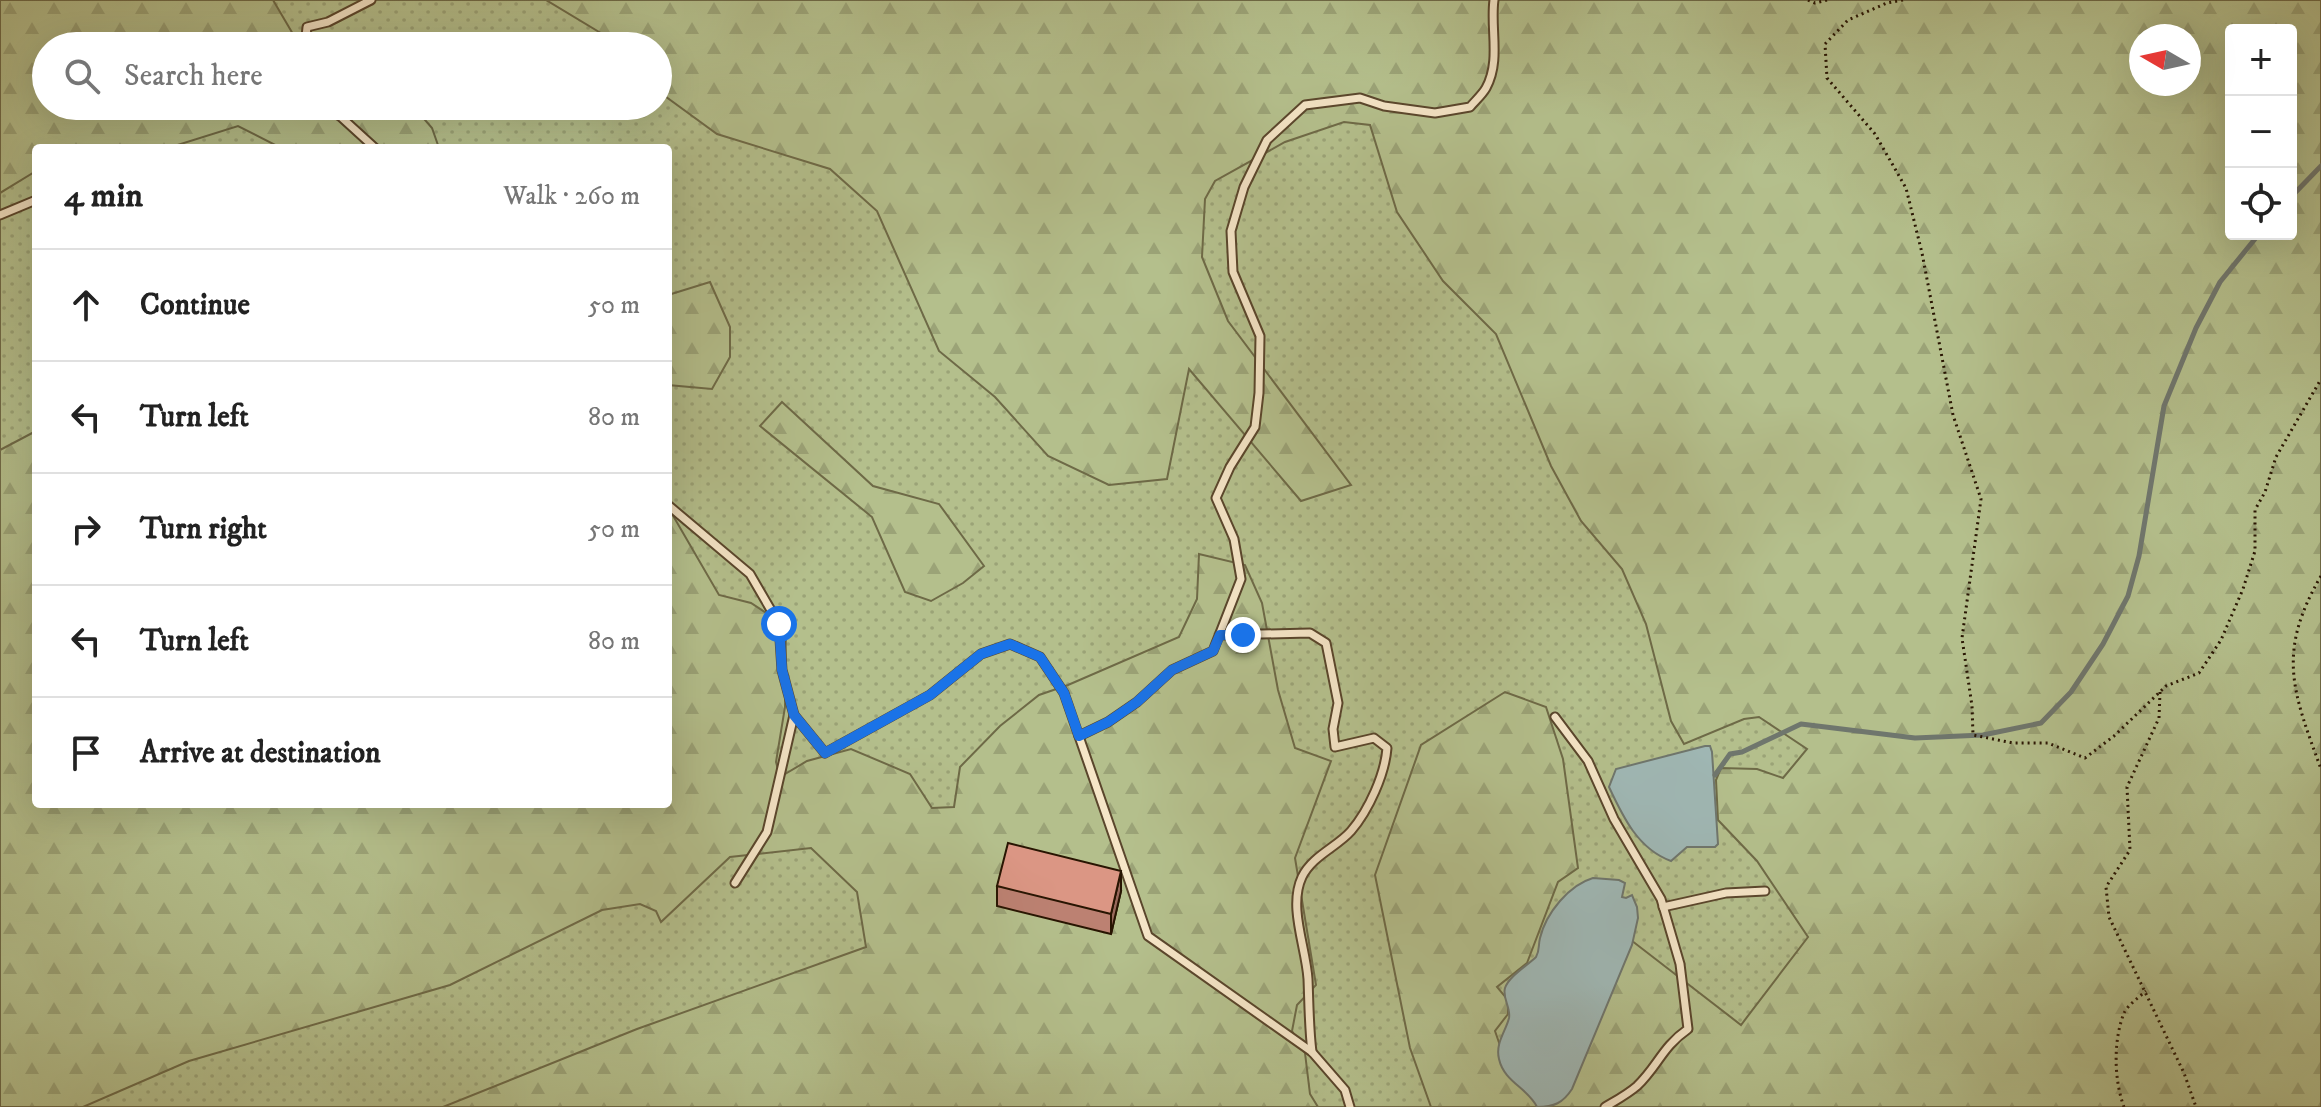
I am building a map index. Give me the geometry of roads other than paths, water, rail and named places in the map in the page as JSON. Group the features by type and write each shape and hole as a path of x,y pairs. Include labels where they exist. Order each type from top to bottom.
{"lane":[{"path":"306,32 307,27 328,22 371,0"},
{"path":"1079,736 1108,722 1137,702 1172,670 1213,651 1241,579 1234,539 1216,498 1230,467 1255,427 1260,336 1233,272 1231,231 1244,187 1267,140 1305,105 1360,98 1384,106 1435,113 1470,107 1487,87 1495,50 1494,0"},
{"path":"344,120 371,144"},
{"path":"0,215 32,202"},
{"path":"672,508 750,574 779,624 782,670 794,715 825,753 930,695 981,654 1010,644 1040,657 1064,693 1148,936 1312,1052 1345,1090 1350,1107"},
{"path":"1220,635 1310,633 1326,643 1338,703 1333,729 1335,747 1374,738 1387,748 1385,770 1351,831 1317,858 1302,876 1296,904 1308,979 1312,1052"},
{"path":"735,883 767,832 794,715"},
{"path":"1555,717 1588,761 1614,819 1663,907 1680,964 1688,1029 1670,1042 1636,1087 1605,1107"},
{"path":"1663,907 1726,893 1765,891"}],"water":[{"path":"1710,746 1712,752 1718,844 1715,847 1687,847 1671,861 1649,849 1633,831 1609,787 1616,769"},
{"path":"1593,878 1619,880 1625,883 1622,897 1632,895 1638,918 1632,945 1572,1089 1558,1103 1537,1107 1506,1074 1499,1059 1500,1042 1509,1018 1505,988 1514,975 1536,957 1547,919 1560,901 1575,887"}],"waterway":[{"path":"2297,191 2321,166"},
{"path":"1715,775 1730,754 1742,752 1801,724 1915,738 1983,735 2041,723 2071,692 2103,644 2128,596 2139,556 2164,406 2196,328 2220,282 2254,240"}]}
